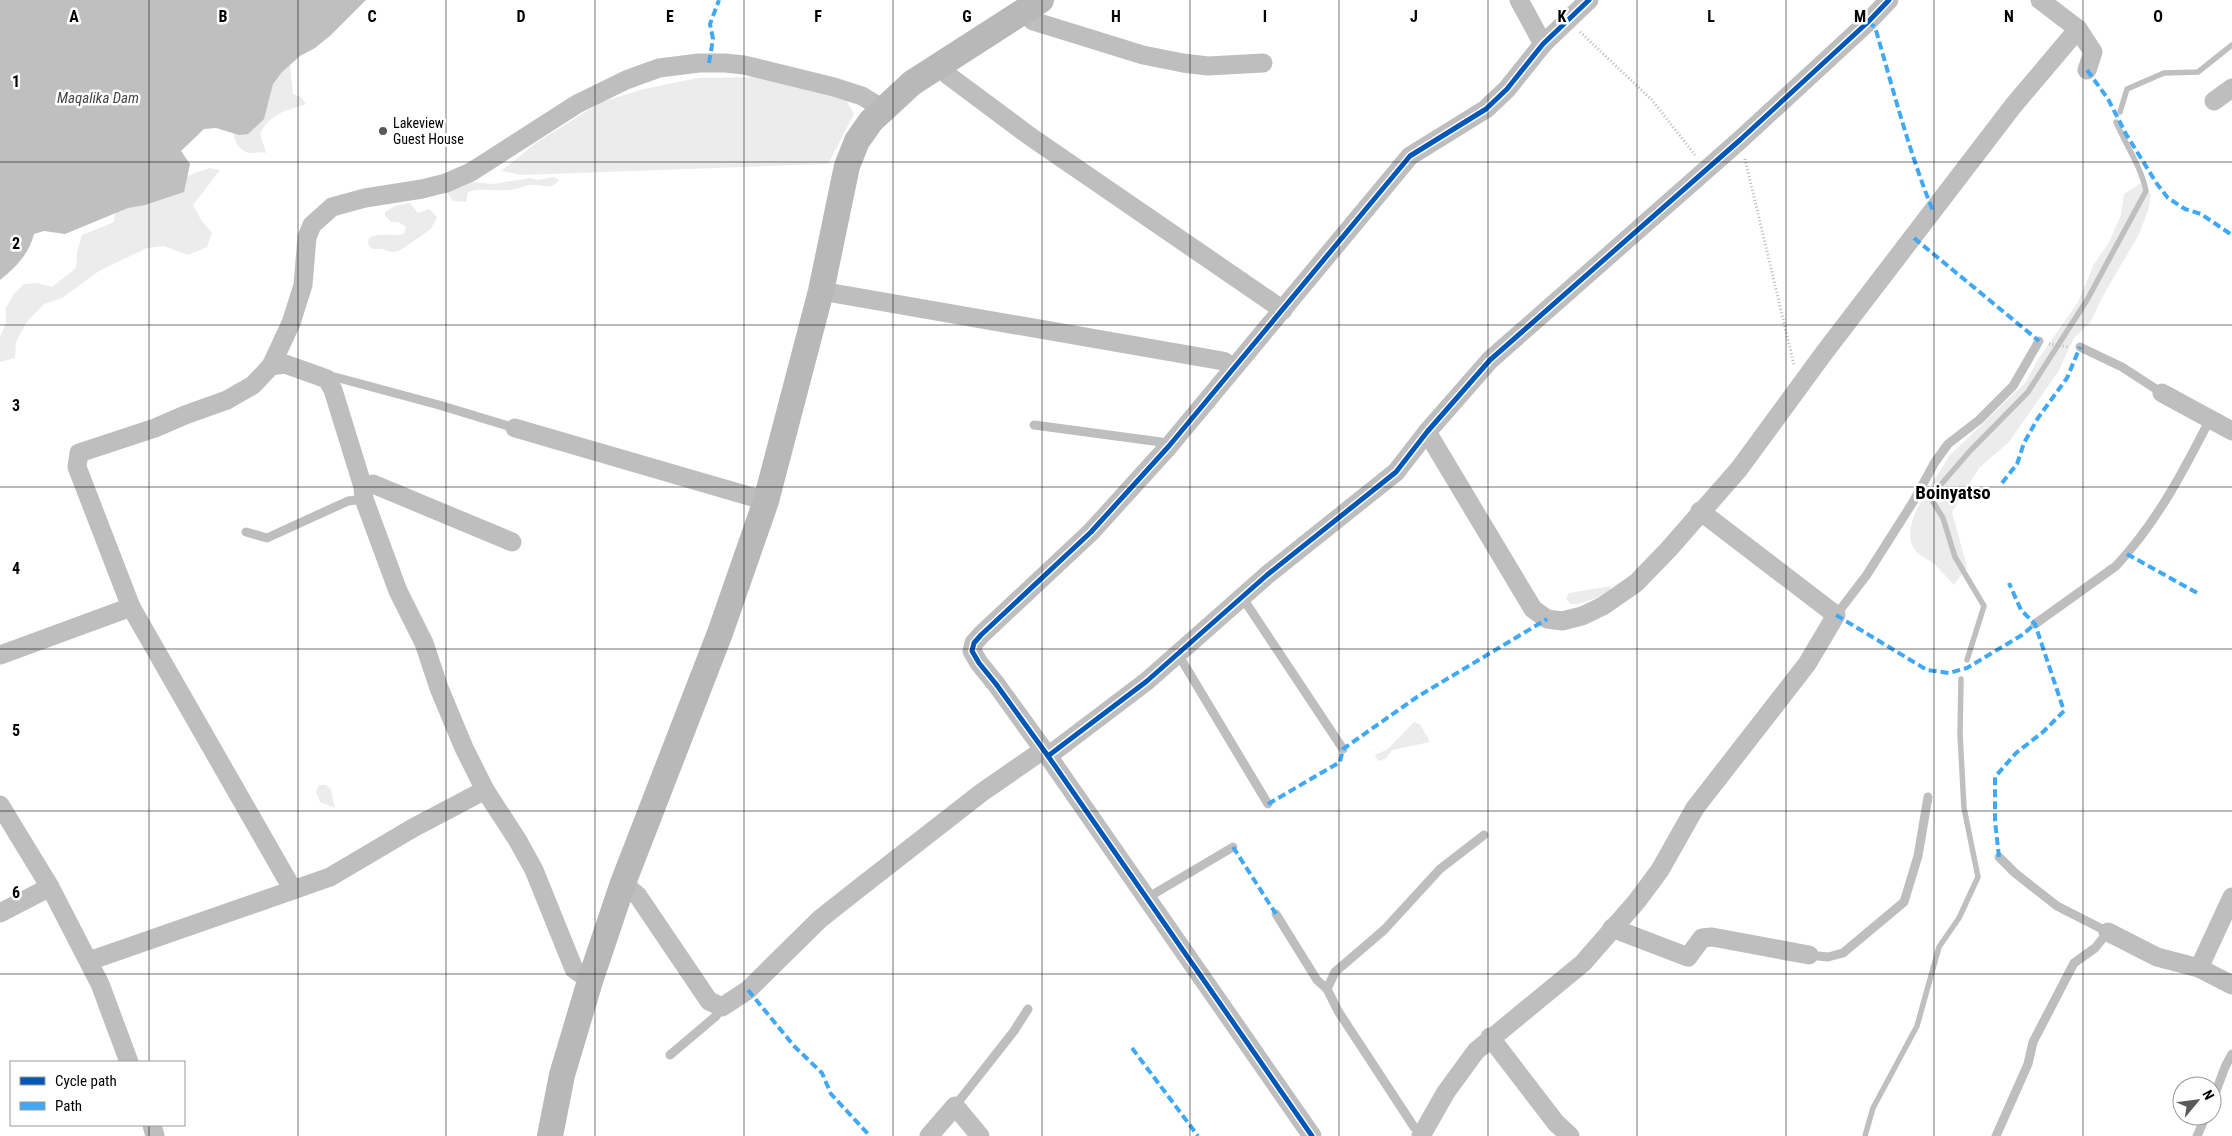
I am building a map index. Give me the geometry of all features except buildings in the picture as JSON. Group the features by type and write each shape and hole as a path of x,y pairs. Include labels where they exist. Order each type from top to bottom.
{"main road":[{"path":"550,1136 562,1075 622,883 720,633 766,501 821,291 847,166 857,141 871,121 912,83 1032,6"}],"street":[{"path":"1519,0 1543,44"},
{"path":"1312,1136 1046,753 972,651 974,643 1091,532 1169,446 1410,156 1486,109 1506,89 1543,44 1589,0"},
{"path":"622,883 638,896 709,1001 722,1007 748,990 820,919 850,895 981,793 1046,753 1147,681 1242,597 1396,472 1427,432 1490,360 1740,140 1868,22 1889,0"},
{"path":"2040,0 2078,29 2093,52 2087,70"},
{"path":"1032,6 1033,21 1143,55 1208,66 1263,63"},
{"path":"1427,432 1533,609 1547,619 1562,621 1582,616 1603,606 1636,583 1668,550 1700,511 1739,469 2013,106 2078,29"},
{"path":"293,890 131,607 77,467 79,453 155,428 227,400 253,385 271,366 291,324 300,293 307,237 312,225 332,207 365,198 422,189 446,183 471,172 577,104 626,80 659,68 699,63 726,63 834,87 862,96 883,109"},
{"path":"939,65 949,76 1031,137 1283,310"},
{"path":"2214,100 2232,88"},
{"path":"821,291 1223,361 1233,367"},
{"path":"271,366 284,364 327,380 333,390 363,493 398,591 424,643 439,688 464,748 485,790 518,840 534,870 574,969 590,982"},
{"path":"2162,393 2232,431"},
{"path":"515,428 766,501"},
{"path":"363,493 373,484 512,542"},
{"path":"1422,1134 1446,1092 1476,1051 1490,1037 1583,963 1637,901 1660,870 1695,808 1807,664 1836,615 1700,511"},
{"path":"0,655 131,607"},
{"path":"89,961 330,877 413,828 485,790"},
{"path":"0,805 50,887 89,961 100,984 129,1061"},
{"path":"0,913 50,887"},
{"path":"2199,968 2232,896"},
{"path":"1612,928 1688,957 1702,938 1712,937 1809,955"},
{"path":"2108,932 2157,957 2199,968 2232,985"},
{"path":"1490,1037 1556,1123 1570,1136"},
{"path":"929,1136 955,1106 980,1136"}],"lane":[{"path":"1836,615 1866,576 1935,462 1948,444 1979,420 2013,386 2039,341"},
{"path":"2080,347 2122,367 2162,393"},
{"path":"327,380 335,377 515,428"},
{"path":"2035,624 2116,566 2127,554 2159,512 2182,474 2210,419"},
{"path":"1034,425 1161,442 1169,446"},
{"path":"246,532 267,538 348,502 363,493"},
{"path":"1242,597 1344,749"},
{"path":"1178,654 1268,804"},
{"path":"1809,955 1828,957 1843,953 1904,902 1918,856 1928,797"},
{"path":"1327,989 1335,972 1384,930 1440,869 1484,835"},
{"path":"1147,898 1233,847"},
{"path":"1996,1136 2028,1064 2034,1042 2074,963 2095,948 2108,932 2057,906 2015,873 2000,857"},
{"path":"1276,914 1318,980 1327,989 1338,1011 1414,1127 1422,1134"},
{"path":"670,1055 716,1016 722,1007"},
{"path":"955,1106 1014,1031 1028,1009"},
{"path":"2222,1076 2232,1054"}],"path":[{"path":"1567,20 1630,77 1652,100 1706,168"},
{"path":"1740,140 1794,365 1802,384"},
{"path":"2039,341 2058,347 2080,347"}],"shaded area":[{"path":"290,65 293,94 301,97 306,104 280,113 265,126 260,133 266,153 246,152 237,143 234,134 242,127 258,76"},
{"path":"767,77 844,96 854,114 828,164 522,175 501,171 536,143 601,102 644,89 697,78"},
{"path":"209,168 220,170 193,205 201,220 212,233 207,247 188,255 164,246 147,248 99,271 62,298 44,304 26,323 16,342 15,358 0,362 0,337 6,323 6,308 13,295 24,284 37,283 52,287 76,268 77,252 82,235 114,222 116,206"},
{"path":"554,177 559,180 552,186 530,185 510,190 468,192 466,202 453,201 447,192 461,181 493,184 530,178 537,180"},
{"path":"2141,183 2151,195 2148,211 2138,236 2104,294 2090,323 2074,338 2058,372 2009,442 1979,468 1952,512 1967,567 1954,585 1933,563 1914,549 1910,538 1911,526 1921,501 1949,456 2025,383 2039,358 2078,302 2094,264 2108,244 2121,215 2124,194"},
{"path":"410,203 418,213 429,209 437,217 431,229 399,251 392,252 372,249 368,244 369,238 373,236 404,234 406,227 398,222 391,222 385,216 385,212 395,206"},
{"path":"1611,586 1609,594 1578,604 1571,604 1566,599 1569,593"},
{"path":"1414,722 1420,724 1430,742 1392,750 1385,759 1378,761 1375,755 1388,749"},
{"path":"319,785 326,785 331,790 335,808 320,802 316,792"}],"water":[{"name":"Maqalika Dam","path":"0,0 366,0 331,35 315,48 300,56 282,72 273,84 264,119 248,134 239,135 216,128 204,129 181,151 190,164 184,192 145,205 128,208 65,234 44,231 34,234 29,248 21,260 0,280"}],"waterway":[{"path":"2120,112 2127,89 2164,73 2198,72 2232,45"},
{"path":"1967,660 1984,606 1955,557 1943,518 1930,497 1970,451 2028,392 2087,300 2146,191 2137,165 2116,122"},
{"path":"1865,1136 1873,1108 1917,1026 1939,947 1959,918 1978,877 1964,808 1960,734 1961,679"}],"marked path":[{"path":"709,63 713,39 710,24 719,0"},
{"path":"1868,22 1875,27 1909,143 1933,211"},
{"path":"2087,70 2108,99 2126,134 2157,184 2168,198 2185,209 2201,214 2232,235"},
{"path":"1914,238 2039,341"},
{"path":"2002,483 2017,464 2024,443 2038,418 2067,378 2080,347"},
{"path":"2127,554 2199,594"},
{"path":"1999,857 1995,821 1995,777 2016,753 2043,732 2064,711 2035,624 2021,610 2009,583"},
{"path":"1836,615 1927,670 1949,673 1967,668 2022,635 2035,624"},
{"path":"1268,804 1340,762 1343,749 1417,697 1547,619"},
{"path":"1233,847 1276,914"},
{"path":"748,990 794,1046 822,1073 831,1094 870,1136"},
{"path":"1132,1048 1198,1136"}],"cycle path":[{"path":"1312,1136 1048,756 972,651 974,643 981,635 1091,532 1169,446 1410,156 1486,109 1507,89 1543,44 1589,0"},
{"path":"1048,756 1147,681 1267,575 1396,472 1427,432 1490,360 1740,140 1868,22 1889,0"}],"place":[{"name":"Lakeview Guest House","path":"383,131"}],"district":[{"name":"Boinyatso","path":"1953,492"}]}
